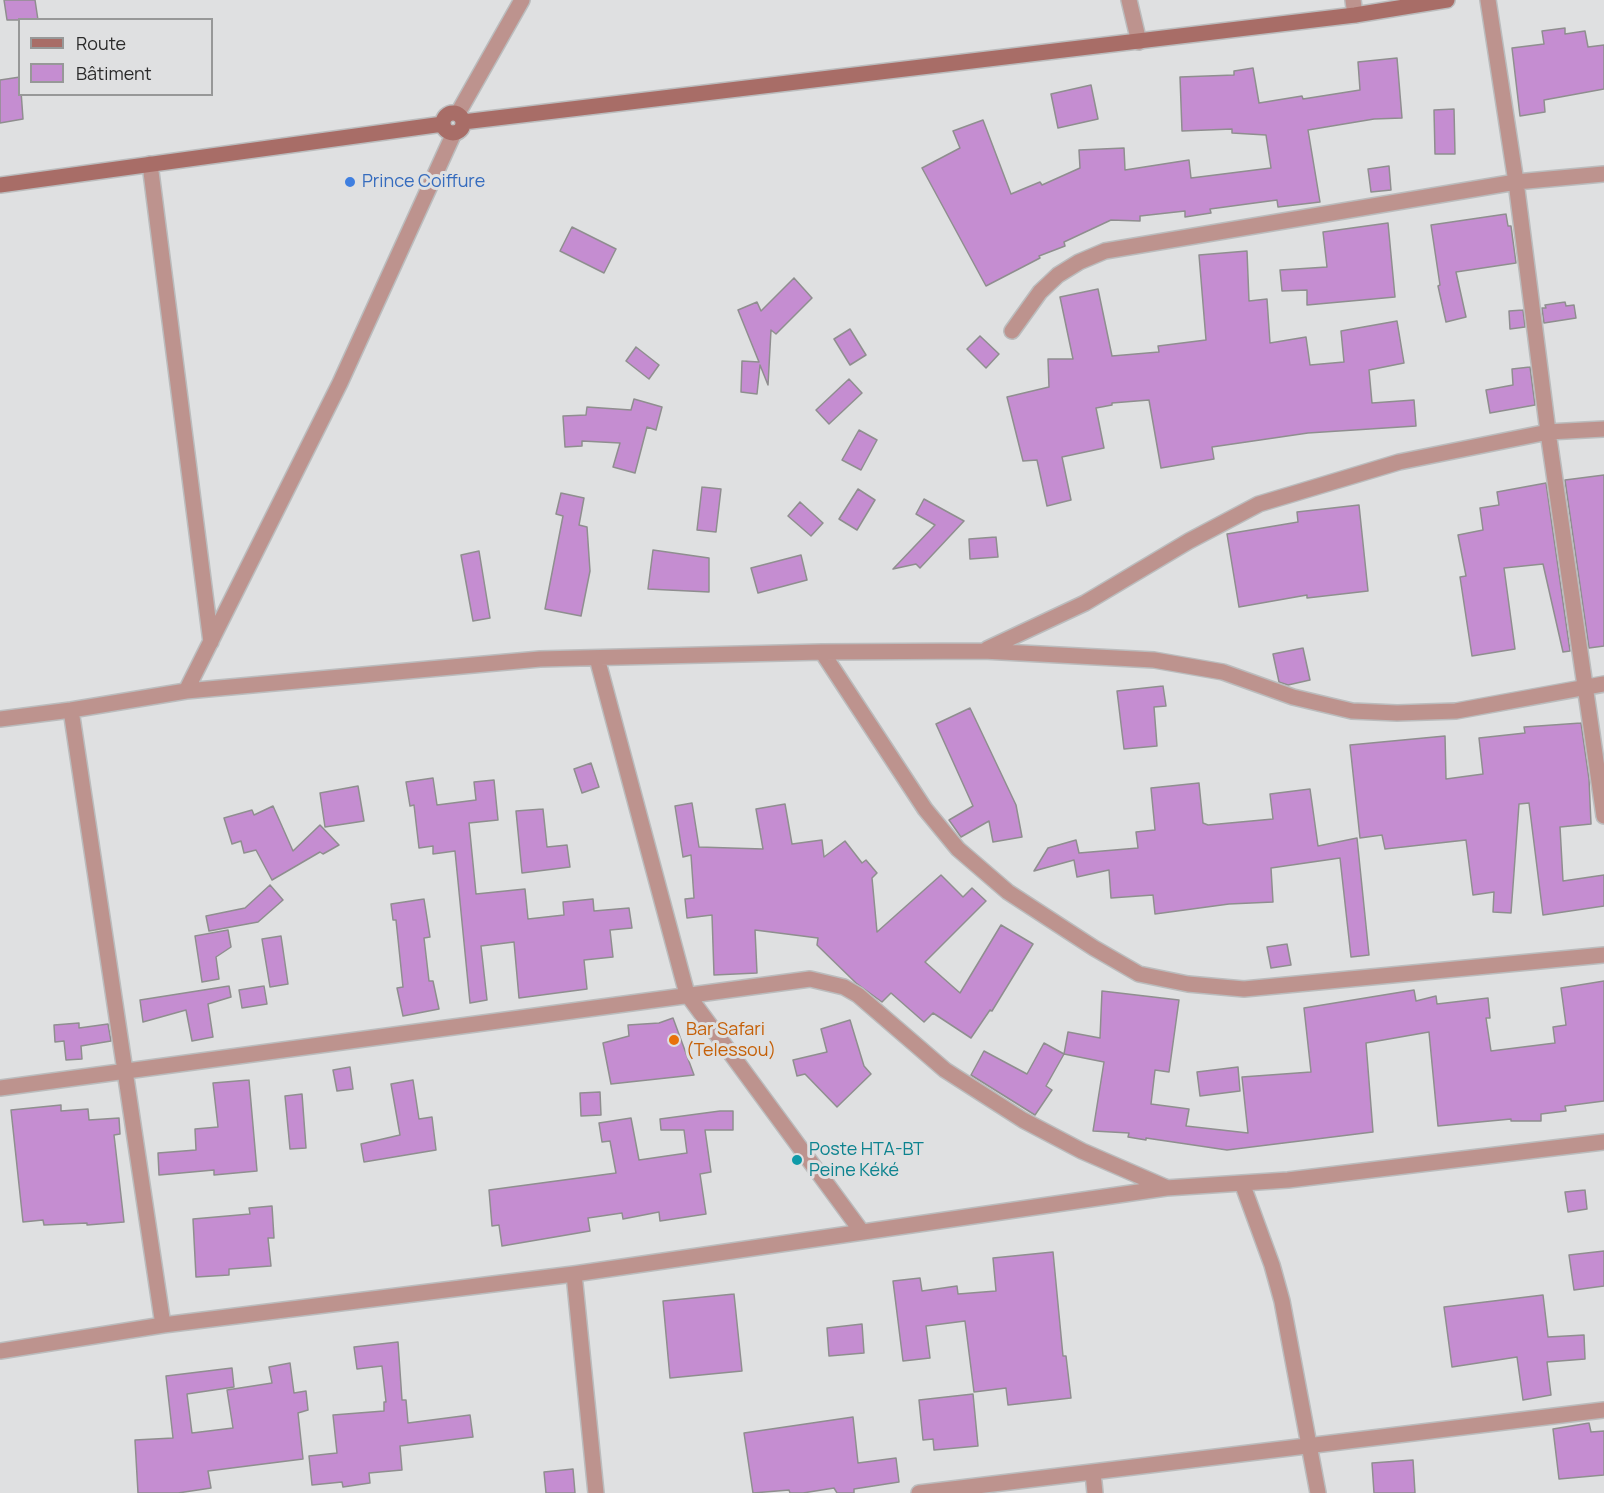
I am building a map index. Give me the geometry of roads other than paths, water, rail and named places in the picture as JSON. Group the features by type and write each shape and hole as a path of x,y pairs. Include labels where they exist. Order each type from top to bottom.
{"street":[{"path":"186,691 340,383 454,123 522,0"},
{"path":"1129,0 1139,42"},
{"path":"0,185 454,123 1139,42 1354,8 1446,0"},
{"path":"1488,0 1516,182 1548,432 1604,816"},
{"path":"150,164 211,642"},
{"path":"1011,331 1040,292 1058,275 1079,261 1105,251 1516,182 1604,174"},
{"path":"983,651 1085,603 1198,536 1259,504 1399,462 1548,432 1604,429"},
{"path":"0,719 186,691 540,659 822,652 983,651 1154,660 1223,672 1293,697 1352,711 1397,713 1456,711 1604,684"},
{"path":"822,652 925,809 958,849 1008,892 1094,948 1139,974 1206,987 1244,989 1604,955"},
{"path":"597,658 687,994 862,1232"},
{"path":"71,710 163,1325"},
{"path":"0,1088 810,979 844,987 858,995 945,1070 1023,1120 1082,1151 1166,1188"},
{"path":"0,1351 163,1325 574,1274 1166,1188 1242,1183 1604,1142"},
{"path":"1242,1183 1272,1265 1281,1301 1318,1493"},
{"path":"574,1274 596,1493"},
{"path":"919,1493 1604,1410"},
{"path":"1093,1473 1095,1493"}],"place":[{"name":"Prince Coiffure","path":"350,182"},
{"name":"Bar Safari (Telessou)","path":"674,1040"},
{"name":"Poste HTA-BT Peine Kéké","path":"797,1160"}]}
